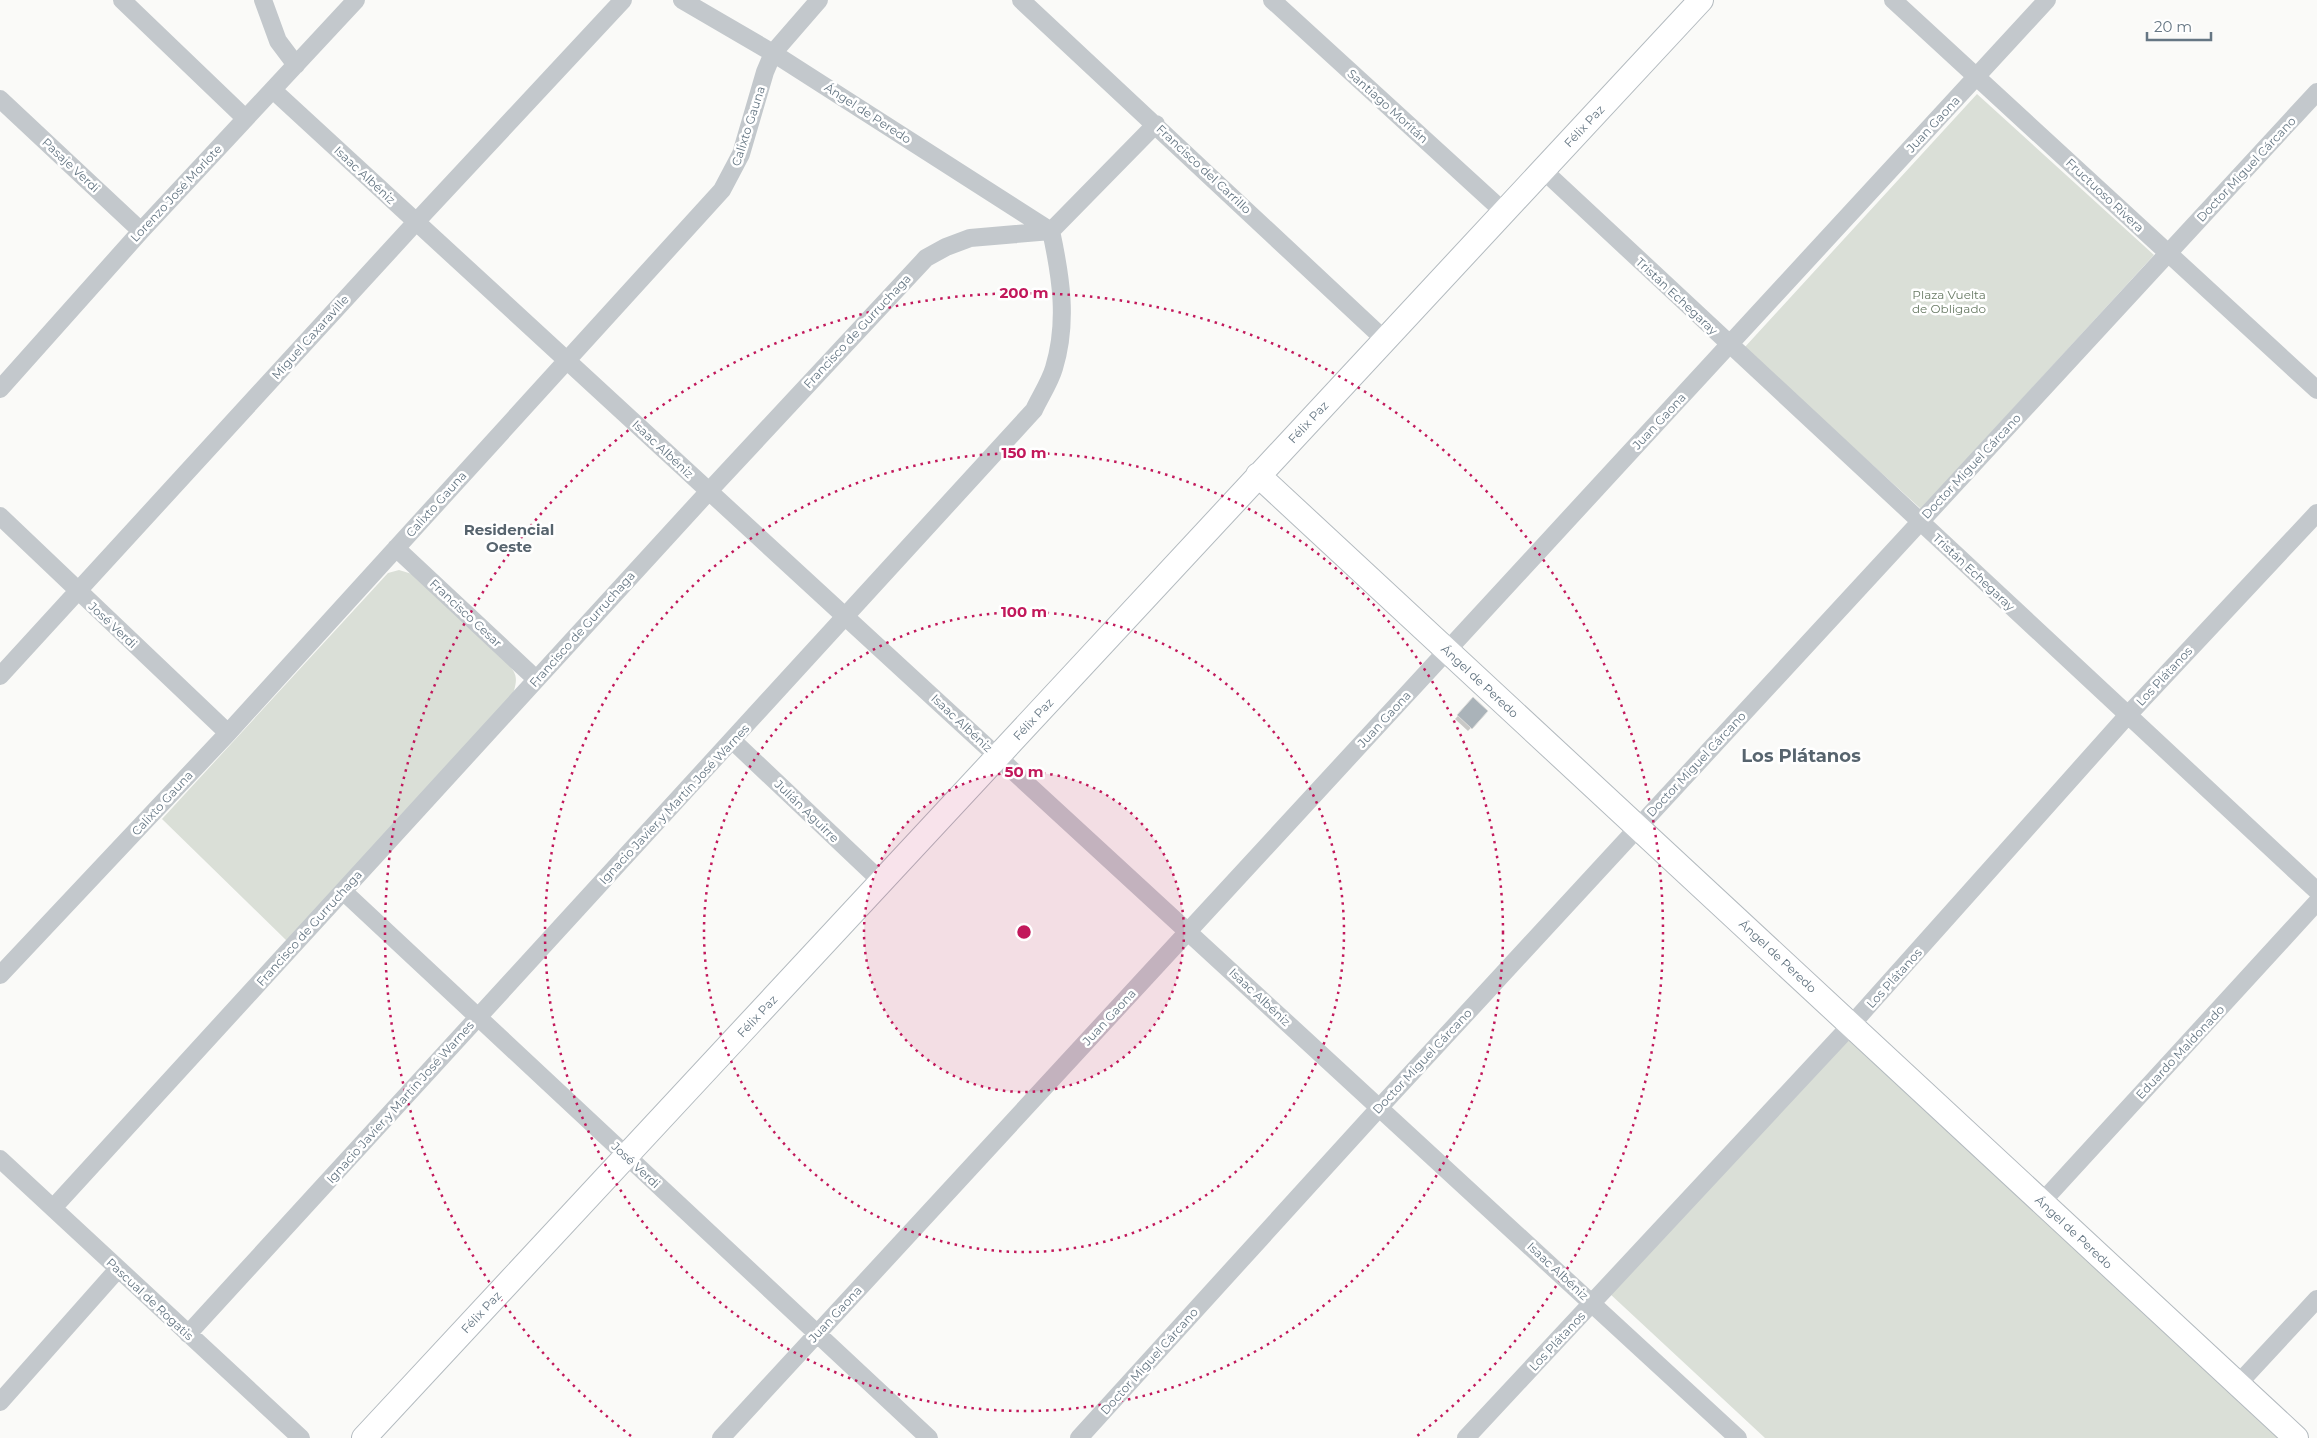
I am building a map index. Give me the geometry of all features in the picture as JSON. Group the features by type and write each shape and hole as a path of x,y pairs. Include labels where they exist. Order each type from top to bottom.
{"main road":[{"name":"Félix Paz","path":"364,1438 1701,0"},
{"name":"Ángel de Peredo","path":"1258,475 1852,1024 2296,1438"}],"street":[{"path":"122,0 245,118"},
{"path":"263,0 278,41 296,64"},
{"name":"Lorenzo José Morlote","path":"0,389 141,231 356,0"},
{"name":"Miguel Caxaraville","path":"0,676 416,222 623,0"},
{"name":"Ángel de Peredo","path":"682,0 773,53 1050,231"},
{"name":"Calixto Gauna","path":"0,975 228,733 722,190 742,154 765,72 773,53 819,0"},
{"name":"Francisco del Carrillo","path":"1021,0 1156,124 1385,340"},
{"name":"Santiago Moritán","path":"1272,0 1504,212"},
{"name":"Fructuoso Rivera","path":"1893,0 2317,390"},
{"name":"Juan Gaona","path":"721,1438 2047,0"},
{"name":"Isaac Albéniz","path":"273,90 1738,1438"},
{"name":"Doctor Miguel Cárcano","path":"1078,1438 1380,1107 2317,92"},
{"name":"Pasaje Verdi","path":"0,99 141,231"},
{"path":"1050,231 1156,124"},
{"name":"Tristán Echegaray","path":"1543,170 2317,891"},
{"name":"Francisco de Gurruchaga","path":"53,1208 536,679 926,258 946,247 970,238 1050,231"},
{"name":"Ignacio Javier y Martín José Warnes","path":"188,1334 1034,410 1054,370 1061,337 1063,298 1059,268 1050,231"},
{"name":"Los Plátanos","path":"1466,1438 1852,1024 2127,716 2317,514"},
{"name":"José Verdi","path":"0,516 228,733"},
{"name":"Francisco Cesar","path":"396,548 536,679"},
{"name":"Julián Aguirre","path":"732,740 882,882"},
{"name":"José Verdi","path":"343,891 929,1438"},
{"name":"Eduardo Maldonado","path":"2042,1202 2317,902"},
{"name":"Pascual de Rogatis","path":"0,1159 301,1438"},
{"path":"0,1402 118,1269"},
{"path":"2238,1384 2317,1299"}],"green space":[{"name":"Plaza Vuelta de Obligado","path":"1977,94 2154,255 1921,509 1744,348"},
{"path":"399,570 412,574 503,658 514,672 516,680 512,697 287,941 162,819 388,573"},
{"path":"1849,1036 2280,1438 1765,1438 1609,1293"}],"building":[{"path":"1473,697 1488,711 1472,729 1457,715"}],"district":[{"name":"Residencial Oeste","path":"509,538"},
{"name":"Los Plátanos","path":"1801,756"}]}
